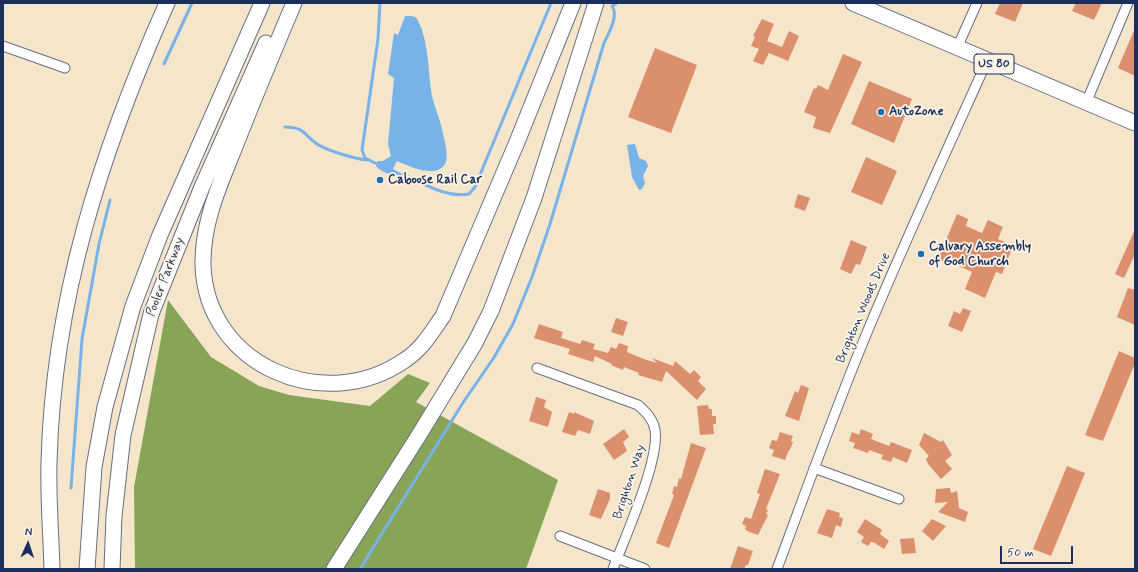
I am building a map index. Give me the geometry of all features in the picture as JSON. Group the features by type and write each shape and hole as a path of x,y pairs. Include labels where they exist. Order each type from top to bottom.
{"main road":[{"path":"52,569 49,463 51,431 55,381 72,272 89,208 110,145 167,3"},
{"name":"Pooler Parkway","path":"87,569 95,459 104,407 133,306 160,235 262,3"},
{"name":"Pooler Parkway","path":"112,569 114,516 123,435 150,314 202,187 285,3"},
{"path":"294,3 259,86 210,212 204,240 204,275 207,296 219,320 236,343 251,357 269,369 288,378 333,384 367,379 404,361 428,339 442,316 517,142 573,3"},
{"path":"334,569 419,435 475,342 491,311 534,198 596,3"},
{"name":"US 80","path":"853,3 1135,123"}],"street":[{"path":"957,48 977,3"},
{"path":"1086,103 1128,3"},
{"path":"3,46 65,68"},
{"name":"Brighton Woods Drive","path":"777,569 866,334 917,214 987,61"},
{"name":"Brighton Way","path":"537,368 638,405 649,414 655,428 656,443 652,463 613,569"},
{"path":"814,468 899,499"},
{"path":"560,536 645,569"}],"green space":[{"path":"168,300 211,357 259,386 289,395 370,406 408,374 430,383 416,402 558,480 526,569 135,569 134,487"}],"water":[{"path":"405,16 413,16 416,18 422,29 428,57 432,96 442,129 447,157 445,164 435,171 422,170 397,161 393,169 404,175 396,175 385,173 376,166 378,161 383,161 391,156 388,144 394,78 388,74 394,33 398,35"},
{"path":"635,144 639,158 646,161 648,166 643,176 645,183 642,189 639,190 632,177 627,145"}],"building":[{"path":"1000,3 1023,3 1015,22 995,14"},
{"path":"1076,3 1102,3 1094,20 1072,11"},
{"path":"762,19 774,24 767,41 782,47 789,31 799,36 788,61 769,53 763,65 753,61 759,49 751,46 755,37 753,36"},
{"path":"1135,28 1135,76 1118,68"},
{"path":"655,48 697,65 671,133 628,117"},
{"path":"843,54 862,62 830,133 813,128 816,117 804,112 814,88 816,89 818,85 828,90"},
{"name":"AutoZone","path":"869,81 912,99 894,143 851,124"},
{"path":"866,157 897,171 882,205 851,192"},
{"path":"798,194 810,198 805,211 794,207"},
{"path":"957,214 968,219 966,226 982,233 988,220 1003,227 998,239 1013,246 1002,274 996,272 985,298 965,289 972,272 950,262 949,264 938,259"},
{"path":"1135,229 1135,254 1124,278 1115,274"},
{"path":"851,240 867,247 860,265 856,264 851,274 840,269"},
{"path":"1128,288 1135,290 1135,325 1117,317"},
{"path":"963,308 971,311 962,332 948,326 954,311 960,314"},
{"path":"616,318 628,322 623,336 611,332"},
{"path":"539,324 563,332 561,338 580,344 582,340 595,344 593,349 608,353 611,347 616,349 619,343 628,346 627,352 644,359 657,363 652,358 673,366 675,361 690,374 694,370 701,377 698,381 706,389 697,400 666,371 662,382 638,375 639,373 624,367 623,370 595,356 593,362 568,354 570,349 534,338"},
{"path":"1119,351 1135,358 1135,363 1103,441 1085,435"},
{"path":"801,385 809,388 799,421 785,416 795,391 798,393"},
{"path":"536,397 546,400 544,407 552,412 548,427 529,421"},
{"path":"708,405 709,409 712,409 712,416 716,416 716,424 713,424 714,434 700,435 697,406"},
{"path":"569,412 574,414 574,412 594,421 590,434 578,430 575,436 562,432"},
{"path":"624,429 629,437 623,442 627,451 614,460 603,444"},
{"path":"861,429 873,434 871,439 889,446 891,442 912,450 907,463 893,457 891,462 881,459 883,455 869,450 868,453 853,448 855,443 849,441 852,432 859,435"},
{"path":"780,432 793,436 791,441 793,442 785,460 772,456 774,450 769,448 772,440 777,441"},
{"path":"924,433 941,442 943,440 952,455 945,461 952,469 941,479 928,464 926,459 929,456 919,445"},
{"path":"691,443 706,448 669,548 656,543 674,495 672,494 674,486 677,487 679,478 681,479"},
{"path":"1067,466 1085,473 1051,556 1033,549"},
{"path":"765,469 780,474 766,509 768,510 766,514 768,515 758,535 747,531 745,529 746,526 742,524 745,517 751,519 760,494 757,493"},
{"path":"950,488 951,493 957,491 959,508 968,512 965,522 938,512 948,502 935,503 936,489"},
{"path":"598,489 610,493 610,499 601,519 589,515"},
{"path":"827,509 840,513 839,517 843,518 841,527 836,525 832,538 817,533"},
{"path":"865,519 882,530 880,534 889,541 884,549 875,543 871,542 868,546 861,542 864,537 857,532"},
{"path":"932,519 946,526 933,541 922,531"},
{"path":"914,538 916,553 902,554 900,539"},
{"path":"738,546 753,551 748,565 746,565 744,569 730,569"}],"waterway":[{"path":"164,64 192,3"},
{"path":"377,164 365,158 362,150 378,39 380,3"},
{"path":"404,175 436,189 452,194 469,194 475,187 551,3"},
{"path":"360,569 464,401 493,359 513,324 532,277 550,224 604,43 614,19 614,10 612,6 616,4 614,3"},
{"path":"285,127 301,130 317,144 335,152 368,160"},
{"path":"71,488 82,339 99,244 110,200"}],"place":[{"name":"AutoZone","path":"881,112"},
{"name":"Caboose Rail Car","path":"380,180"},
{"name":"Calvary Assembly of God Church","path":"921,254"}]}
